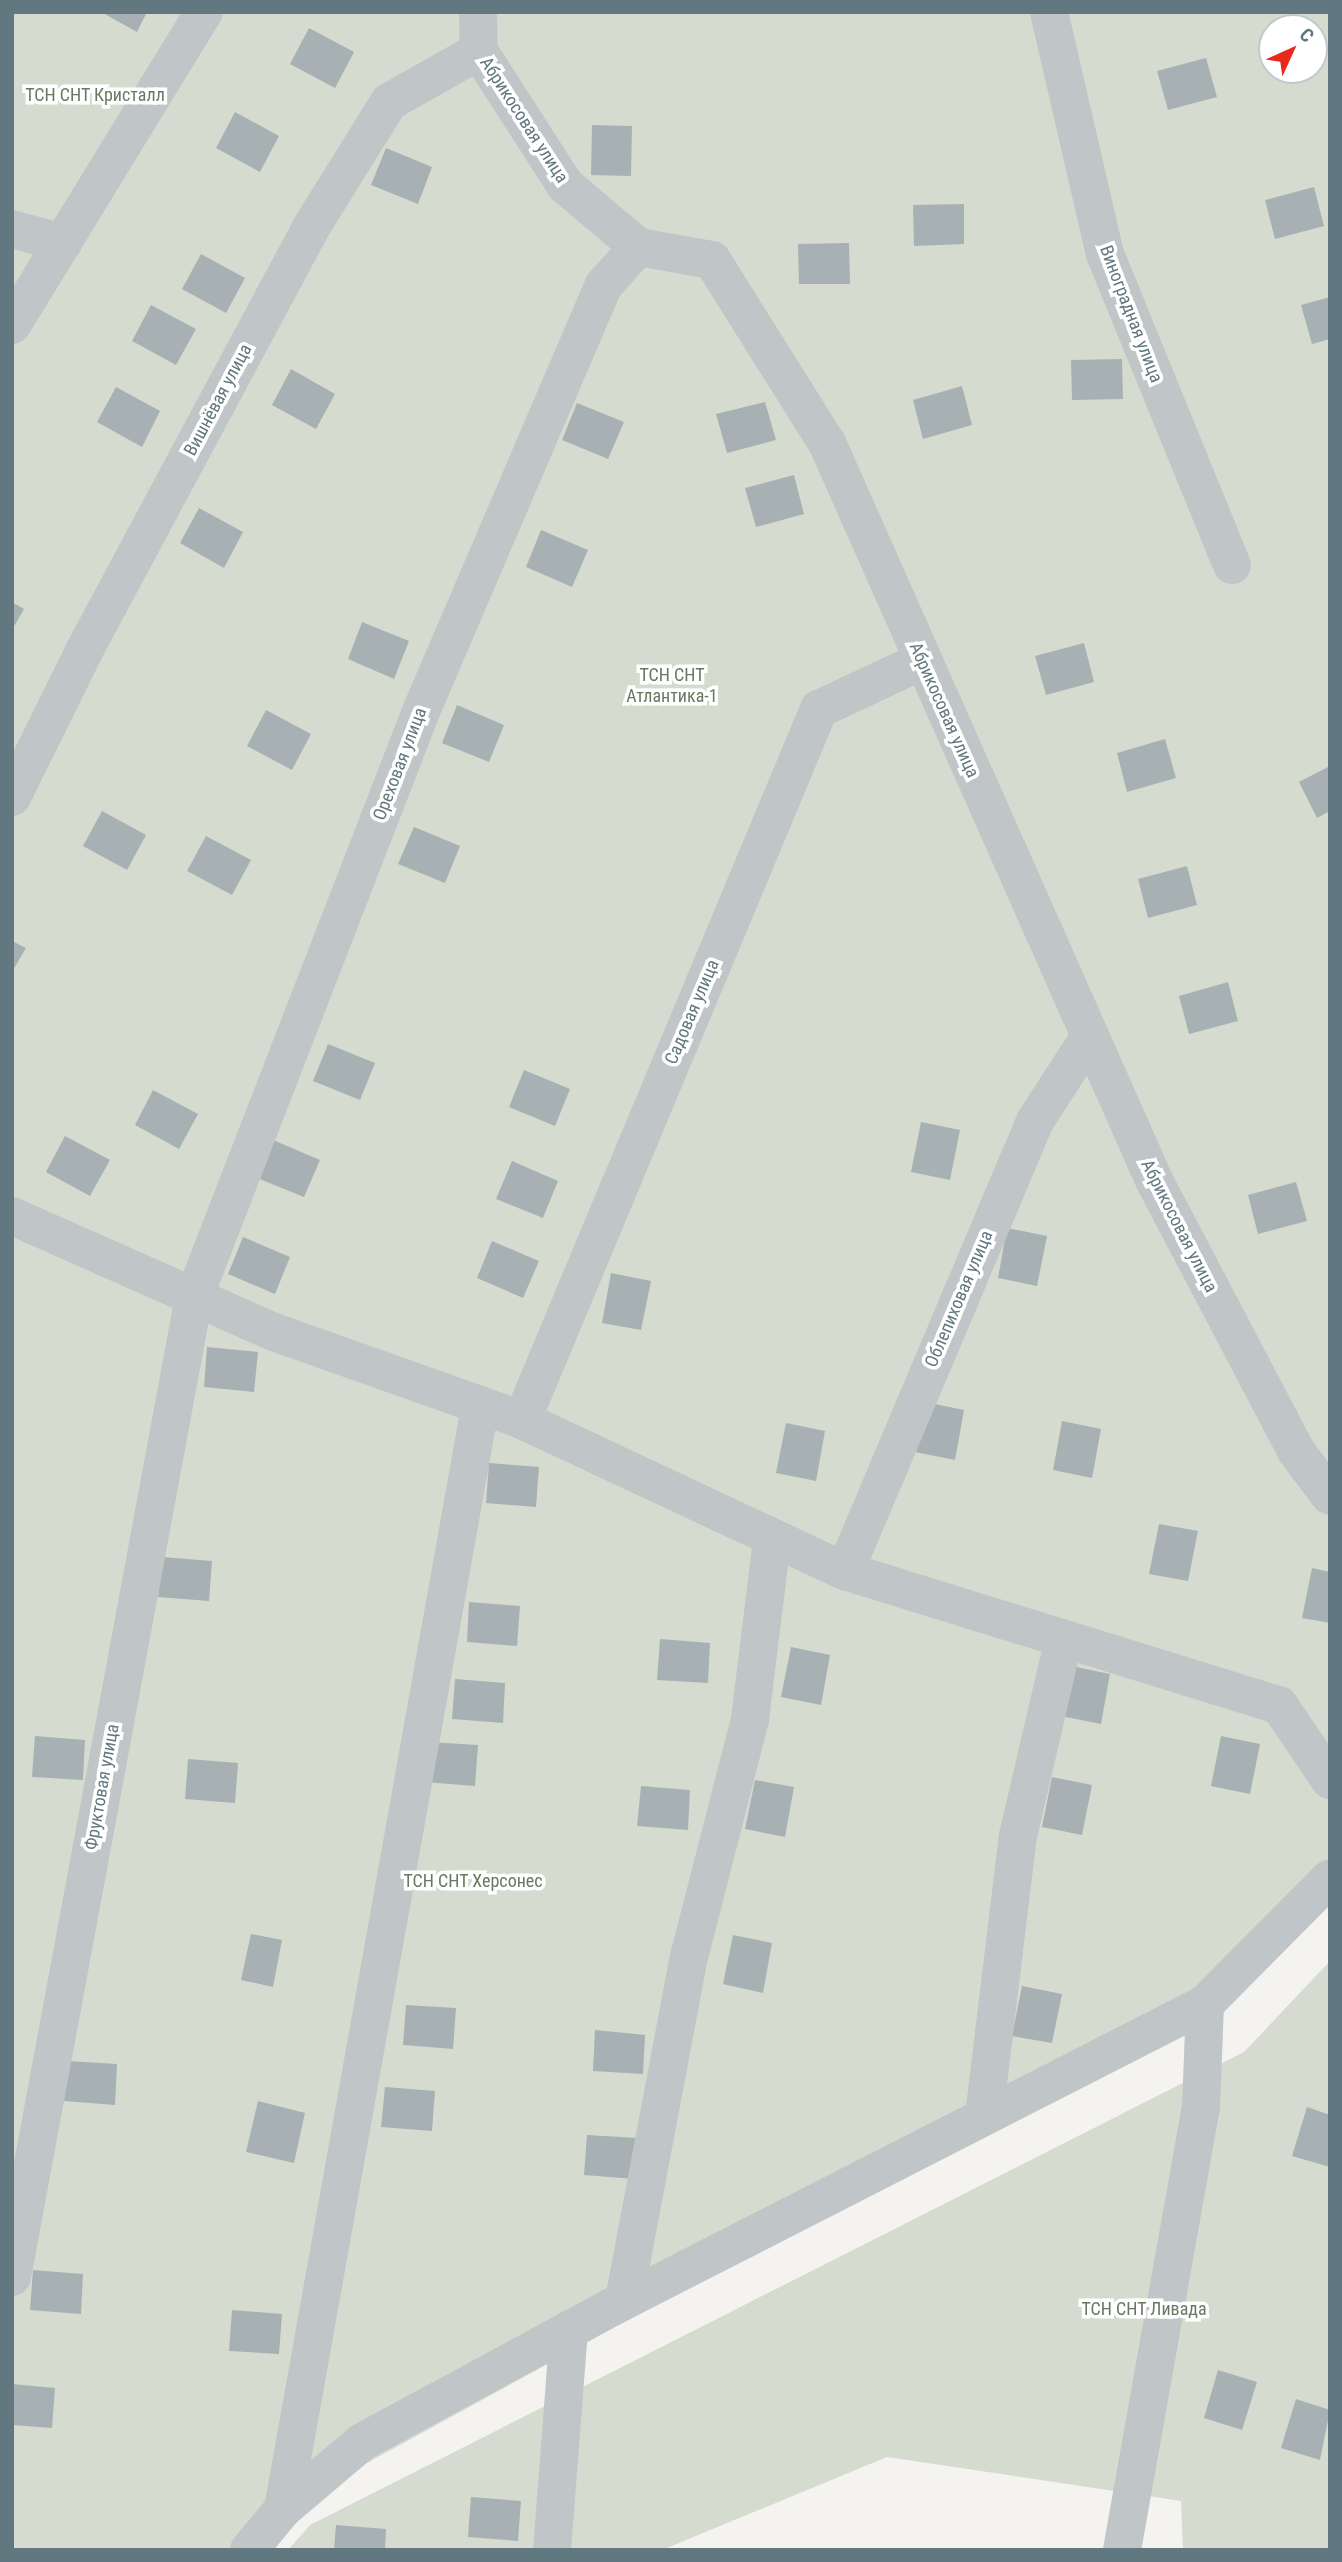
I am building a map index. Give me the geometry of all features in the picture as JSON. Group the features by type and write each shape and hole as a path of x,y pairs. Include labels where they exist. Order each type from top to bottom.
{"lane":[{"path":"12,325 204,12"},
{"name":"Абрикосовая улица","path":"478,12 479,51 565,185 638,247 712,260 827,443 1155,1182 1296,1451 1330,1496"},
{"name":"Виноградная улица","path":"1049,12 1105,254 1232,565"},
{"name":"Вишнёвая улица","path":"12,797 83,651 338,183 389,102 479,51"},
{"path":"12,229 63,243"},
{"name":"Ореховая улица","path":"194,1297 422,709 604,285 638,247"},
{"name":"Садовая улица","path":"522,1420 819,709 922,661"},
{"name":"Облепиховая улица","path":"845,1571 1035,1121 1090,1036"},
{"path":"12,1216 274,1332 480,1408 522,1420 772,1540 845,1571 1279,1705 1330,1780"},
{"name":"Фруктовая улица","path":"12,2277 194,1297"},
{"path":"283,2509 480,1408"},
{"path":"624,2300 689,1957 750,1719 772,1540"},
{"path":"984,2116 1018,1836 1064,1639"},
{"path":"249,2550 283,2509 362,2442 624,2300 1205,2004 1330,1878"},
{"path":"1122,2550 1201,2108 1205,2004"},
{"path":"552,2550 569,2330"}],"green space":[{"name":"ТСН СНТ Атлантика-1","path":"12,12 1330,12 1330,1878 1205,2004 283,2509 243,2550 12,2550"},
{"name":"ТСН СНТ Ливада","path":"1330,1961 1330,2550 1183,2550 1181,2501 887,2457 662,2550 288,2550 310,2525 1244,2052"}],"building":[{"path":"101,12 147,12 137,32"},
{"path":"309,28 354,52 335,88 290,64"},
{"path":"1206,58 1217,97 1168,110 1157,71"},
{"path":"235,112 279,136 260,172 216,148"},
{"path":"592,125 632,126 631,176 591,175"},
{"path":"386,148 432,167 418,204 371,185"},
{"path":"1314,187 1324,226 1275,239 1265,200"},
{"path":"964,204 964,244 914,246 913,205"},
{"path":"849,243 850,284 799,284 798,244"},
{"path":"201,254 245,278 226,313 182,289"},
{"path":"1330,297 1330,339 1312,344 1301,305"},
{"path":"151,305 196,329 176,365 132,341"},
{"path":"1122,359 1123,399 1072,400 1071,360"},
{"path":"291,369 335,394 316,429 272,405"},
{"path":"962,386 972,425 923,439 913,400"},
{"path":"116,387 160,411 142,447 97,422"},
{"path":"765,402 776,440 727,453 716,414"},
{"path":"577,403 624,422 608,459 562,440"},
{"path":"794,475 804,514 756,527 745,488"},
{"path":"199,508 243,532 224,568 180,543"},
{"path":"541,530 588,550 572,587 526,567"},
{"path":"12,602 24,609 12,630"},
{"path":"362,622 409,641 394,679 348,659"},
{"path":"1084,643 1094,682 1046,695 1035,656"},
{"path":"457,705 504,725 489,762 442,743"},
{"path":"266,710 311,734 292,770 247,746"},
{"path":"1165,739 1176,778 1127,792 1117,753"},
{"path":"1330,766 1330,811 1317,818 1299,782"},
{"path":"102,811 146,835 127,870 83,846"},
{"path":"414,827 460,846 445,883 398,864"},
{"path":"206,836 251,860 232,895 187,871"},
{"path":"1187,866 1197,905 1148,918 1138,879"},
{"path":"12,941 26,948 12,972"},
{"path":"1228,982 1238,1021 1189,1034 1179,996"},
{"path":"328,1044 375,1063 360,1100 313,1081"},
{"path":"524,1070 570,1089 555,1126 509,1107"},
{"path":"153,1090 198,1114 179,1149 135,1125"},
{"path":"921,1122 960,1130 950,1180 911,1172"},
{"path":"65,1136 110,1160 90,1196 46,1172"},
{"path":"273,1140 320,1160 304,1197 257,1178"},
{"path":"512,1161 558,1181 543,1218 496,1199"},
{"path":"1296,1182 1307,1221 1258,1234 1248,1195"},
{"path":"1007,1228 1047,1236 1037,1286 998,1278"},
{"path":"243,1237 290,1257 275,1294 228,1274"},
{"path":"492,1241 539,1261 523,1298 477,1278"},
{"path":"611,1273 651,1281 641,1330 602,1323"},
{"path":"207,1347 258,1352 254,1392 204,1387"},
{"path":"925,1402 964,1410 955,1460 915,1452"},
{"path":"1062,1421 1101,1429 1092,1478 1053,1470"},
{"path":"786,1423 825,1431 816,1481 776,1473"},
{"path":"489,1463 539,1467 536,1507 486,1503"},
{"path":"1159,1524 1198,1531 1188,1581 1149,1574"},
{"path":"162,1557 212,1561 209,1601 158,1597"},
{"path":"1312,1568 1330,1572 1330,1623 1302,1618"},
{"path":"469,1602 520,1606 517,1646 467,1642"},
{"path":"660,1639 710,1643 708,1683 657,1680"},
{"path":"791,1647 830,1655 821,1705 781,1697"},
{"path":"1071,1666 1110,1674 1101,1724 1061,1716"},
{"path":"455,1679 505,1683 503,1723 452,1719"},
{"path":"35,1736 85,1740 83,1780 32,1777"},
{"path":"1221,1736 1260,1744 1250,1794 1211,1786"},
{"path":"428,1742 478,1745 475,1786 425,1782"},
{"path":"188,1759 238,1763 235,1803 185,1799"},
{"path":"1052,1777 1092,1785 1082,1835 1042,1827"},
{"path":"755,1780 794,1787 785,1837 745,1829"},
{"path":"641,1786 690,1790 688,1830 637,1826"},
{"path":"251,1934 282,1940 273,1987 241,1980"},
{"path":"733,1935 772,1943 763,1993 723,1984"},
{"path":"1022,1986 1062,1994 1052,2043 1012,2036"},
{"path":"406,2005 456,2008 453,2049 403,2045"},
{"path":"595,2030 645,2035 643,2074 593,2071"},
{"path":"67,2061 117,2064 115,2105 64,2101"},
{"path":"385,2087 435,2091 432,2131 381,2127"},
{"path":"258,2101 305,2113 294,2163 246,2152"},
{"path":"1307,2107 1330,2115 1330,2167 1292,2156"},
{"path":"587,2135 638,2138 635,2179 584,2175"},
{"path":"33,2270 83,2274 81,2314 30,2310"},
{"path":"232,2310 282,2314 279,2354 229,2351"},
{"path":"1218,2370 1257,2382 1242,2430 1204,2418"},
{"path":"12,2384 55,2388 52,2428 12,2425"},
{"path":"1296,2399 1330,2410 1320,2460 1281,2448"},
{"path":"471,2497 521,2501 518,2541 468,2537"},
{"path":"336,2525 386,2529 385,2550 334,2550"}],"park label":[{"name":"ТСН СНТ Кристалл","path":"95,95"},
{"name":"ТСН СНТ Херсонес","path":"473,1881"}]}
